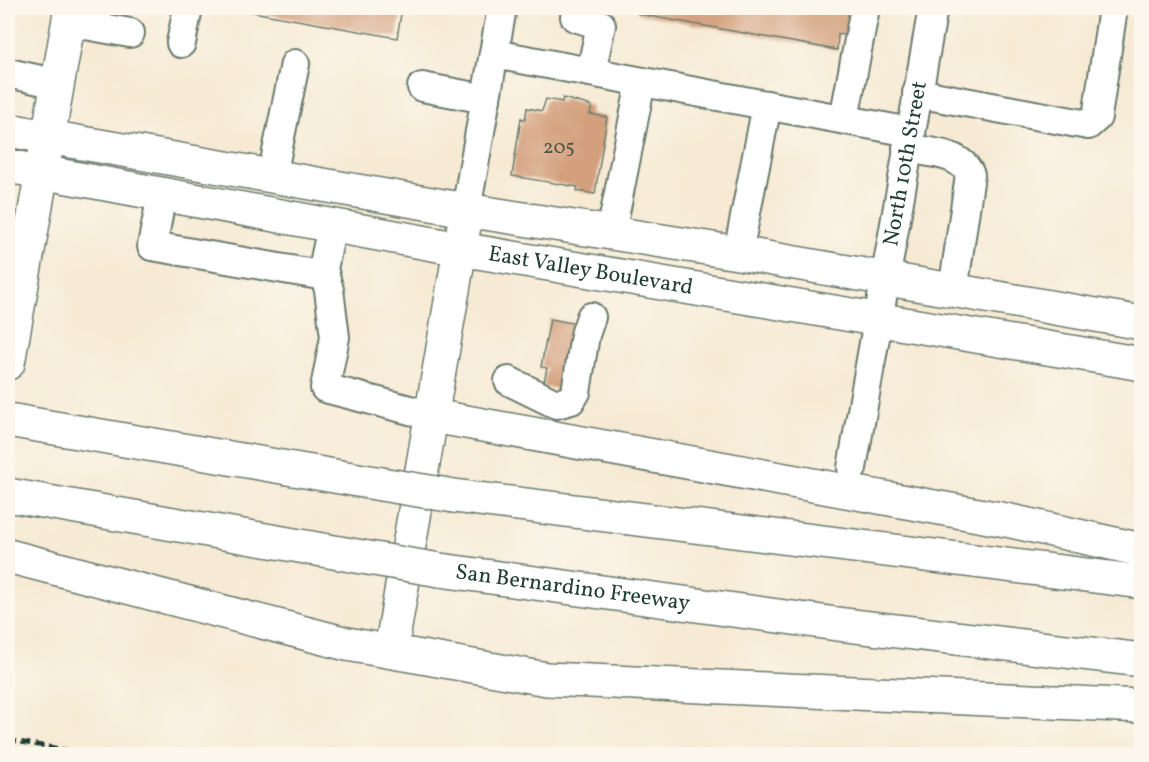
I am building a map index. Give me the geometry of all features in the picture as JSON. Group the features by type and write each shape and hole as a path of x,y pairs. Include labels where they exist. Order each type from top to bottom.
{"main road":[{"path":"8,359 15,275 48,136 70,15"},
{"name":"East Valley Boulevard","path":"8,130 466,210 884,277 1142,323"},
{"name":"East Valley Boulevard","path":"8,166 460,249 1142,364"},
{"path":"391,650 433,416 466,210"},
{"path":"433,416 995,518 1142,550"},
{"path":"20,422 454,496 1142,582"},
{"name":"San Bernardino Freeway","path":"10,495 440,570 837,624 1142,660"},
{"path":"8,556 346,644 391,650 548,680 1142,706"}],"street":[{"path":"181,43 188,8"},
{"path":"466,210 502,8"},
{"path":"578,8 575,17 601,25 591,72"},
{"path":"844,119 865,8"},
{"name":"North 10th Street","path":"852,468 933,8"},
{"path":"917,93 1088,124 1097,117 1113,8"},
{"path":"70,15 130,33"},
{"path":"494,54 844,119 955,158 965,164 970,175 953,291"},
{"path":"272,176 295,64"},
{"path":"8,73 58,84"},
{"path":"611,233 641,82"},
{"path":"422,87 486,99"},
{"path":"738,253 767,105"},
{"path":"162,195 152,246 325,276"},
{"path":"332,226 323,269 335,337 325,388 433,416"},
{"path":"509,381 556,404 571,400 576,392 585,335 591,317"}],"building":[{"path":"231,8 402,8 397,38"},
{"path":"640,8 854,8 850,36 838,34 837,50 638,14"},
{"path":"563,98 592,106 590,114 607,117 595,194 577,191 578,187 512,176 521,118 525,120 527,108 542,111 546,99 562,102"},
{"path":"550,319 583,325 571,391 543,387 547,368 541,367"}],"railway":[{"path":"8,740 91,754"}]}
